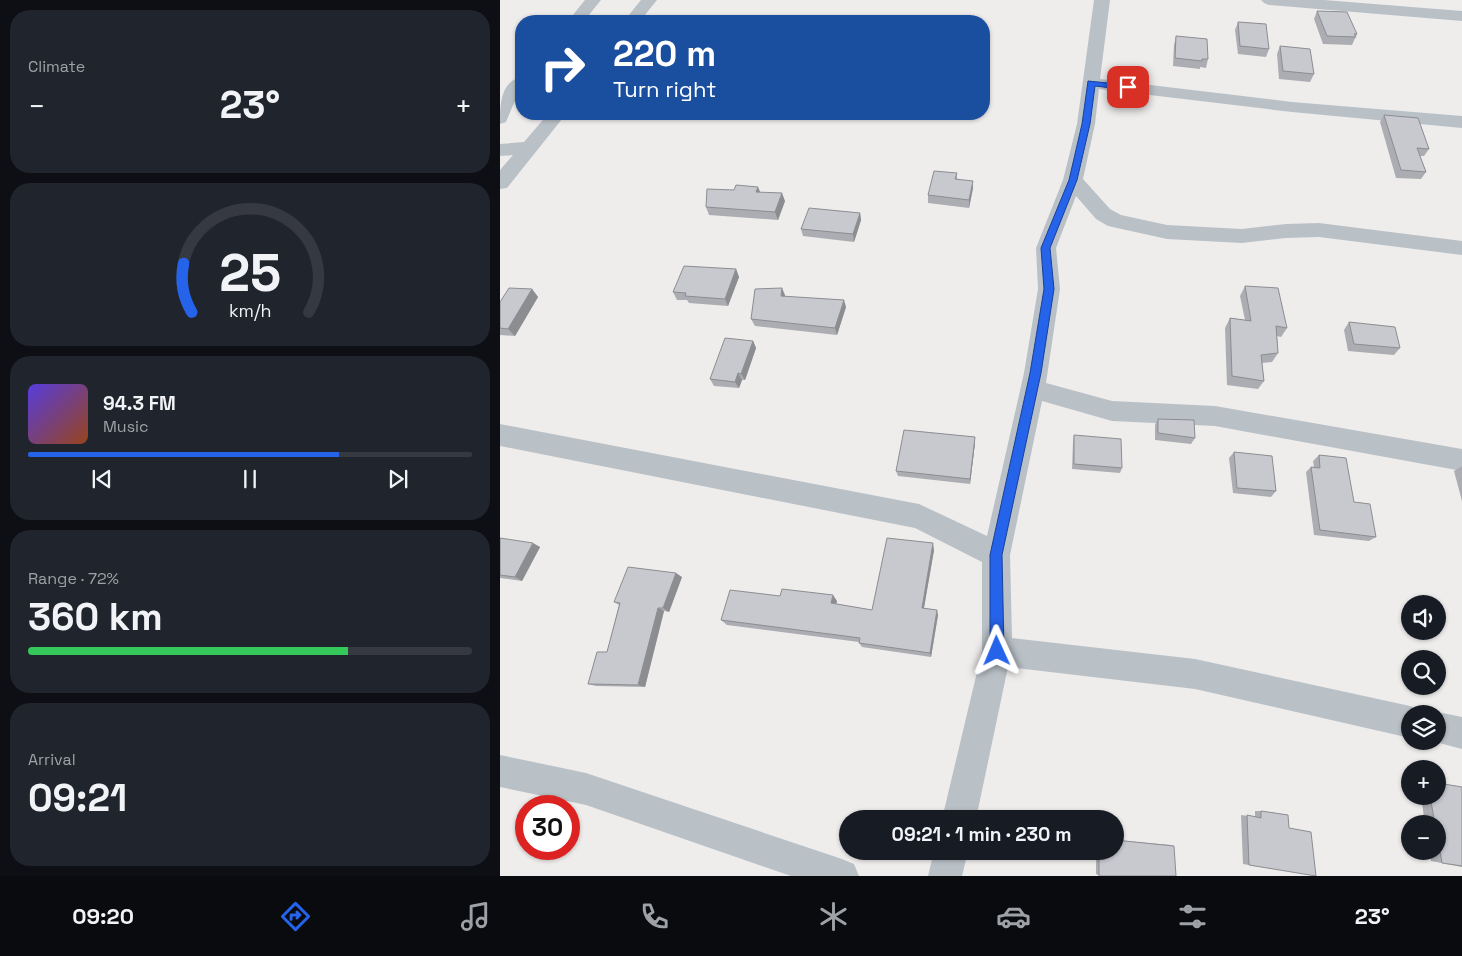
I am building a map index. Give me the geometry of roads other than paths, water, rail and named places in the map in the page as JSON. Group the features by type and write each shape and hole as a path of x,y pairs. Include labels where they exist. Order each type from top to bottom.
{"street":[{"path":"581,15 593,0"},
{"path":"637,15 649,0"},
{"path":"961,810 997,651 996,555 1032,389 1049,289 1046,248 1073,180 1086,124 1102,0"},
{"path":"1269,0 1462,16"},
{"path":"1091,83 1292,107 1462,122"},
{"path":"500,118 501,110 515,89"},
{"path":"500,183 552,120"},
{"path":"501,146 528,148"},
{"path":"1073,180 1103,214 1115,221 1167,232 1242,236 1286,231 1319,230 1462,248"},
{"path":"1032,389 1112,411 1215,416 1462,460"},
{"path":"500,435 919,516 996,555"},
{"path":"997,651 1195,674 1401,720"},
{"path":"1446,730 1462,733"},
{"path":"500,771 586,790 842,876"},
{"path":"945,876 949,860"}]}
